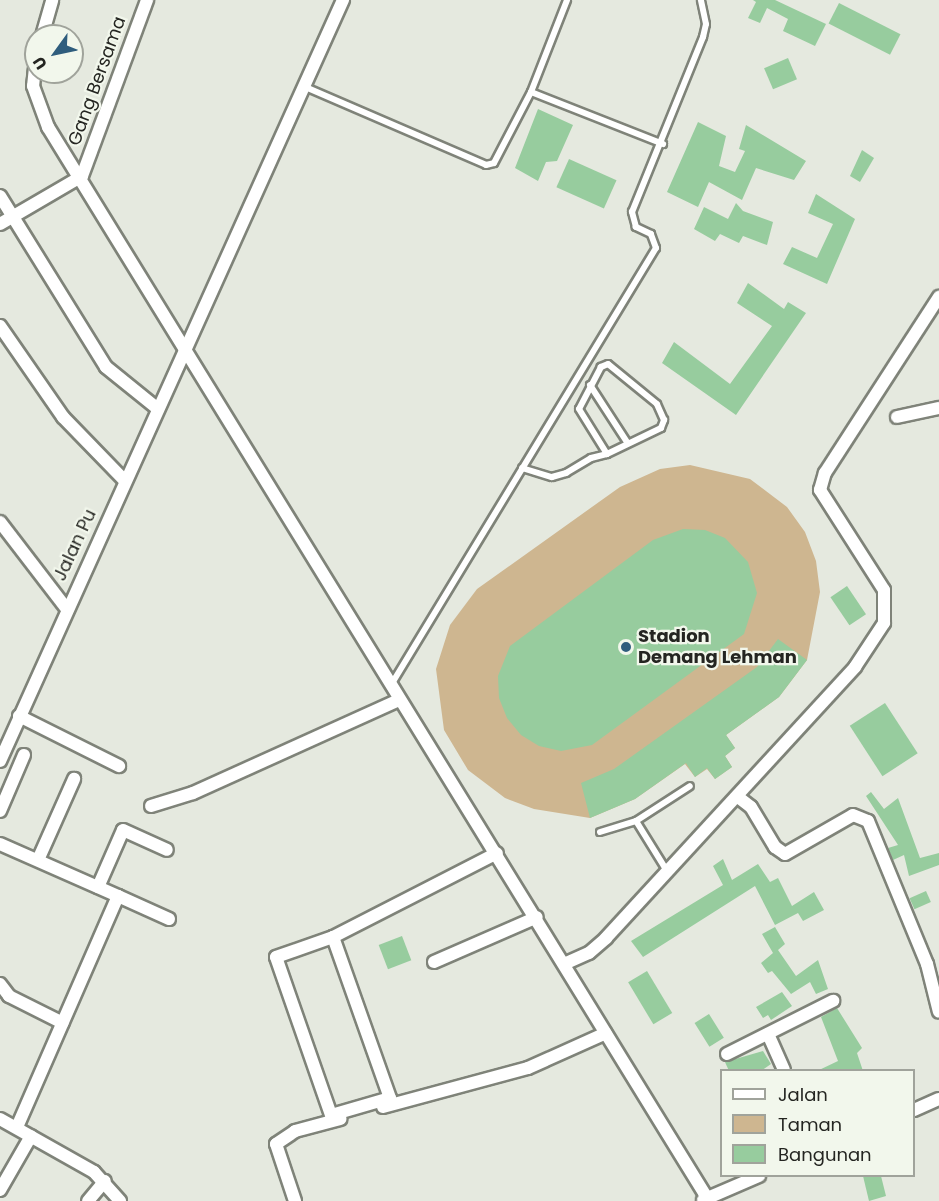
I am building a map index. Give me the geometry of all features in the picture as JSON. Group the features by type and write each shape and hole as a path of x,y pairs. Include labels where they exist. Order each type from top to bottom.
{"street":[{"path":"45,24 52,0"},
{"name":"Gang Bersama","path":"82,176 147,0"},
{"name":"Jalan Pu","path":"0,761 3,741 19,716 343,0"},
{"path":"33,84 39,106 399,700 537,916 706,1200 757,1177"},
{"path":"0,224 82,176"},
{"path":"0,196 106,367 159,409"},
{"path":"564,964 597,946 668,872 855,667 884,623 884,590 820,490 825,473 939,297"},
{"path":"0,326 63,417 124,480"},
{"path":"897,417 939,408"},
{"path":"0,522 66,608"},
{"path":"151,806 193,793 399,700"},
{"path":"19,716 119,766"},
{"path":"0,811 24,755"},
{"path":"38,861 74,779"},
{"path":"738,797 751,807 775,847 785,854 853,814 868,821 927,964 939,1012"},
{"path":"98,887 123,830 167,849"},
{"path":"0,844 169,919"},
{"path":"333,937 390,1098 331,1115 276,957 333,937 497,854"},
{"path":"16,1127 118,896"},
{"path":"434,962 537,916"},
{"path":"0,984 9,996 63,1023"},
{"path":"727,1054 833,1001"},
{"path":"295,1201 276,1144 279,1138 528,1068 606,1032"},
{"path":"768,1034 783,1069"},
{"path":"915,1110 939,1099"},
{"path":"0,1119 105,1181 120,1201"},
{"path":"0,1190 31,1136"},
{"path":"88,1201 105,1181"}],"lane":[{"path":"303,86 486,165 501,155 531,92 567,0"},
{"path":"390,685 656,248 651,234 636,227 632,212 663,144 703,37 706,24 701,0"},
{"path":"531,92 663,144"},
{"path":"522,468 552,477 607,454 627,442 661,428 664,420 657,404 615,365 601,367 579,409 607,454"},
{"path":"590,386 627,442"},
{"path":"600,832 636,821 690,786"},
{"path":"636,821 668,872"}],"green space":[{"name":"Stadion Demang Lehman","path":"690,465 750,479 787,507 805,532 816,561 820,592 807,660 779,697 726,735 735,748 725,756 732,767 715,779 707,769 695,777 685,764 635,799 590,818 534,809 505,798 468,770 444,730 436,669 450,625 477,589 620,487 660,469"}],"building":[{"path":"753,0 775,0 826,24 815,46 783,31 788,19 767,8 760,23 748,18 756,2"},
{"path":"839,3 900,34 890,55 829,23"},
{"path":"788,58 797,79 773,89 764,68"},
{"path":"538,109 573,125 557,161 546,162 538,181 515,168"},
{"path":"698,122 726,136 719,166 735,172 745,151 739,149 746,125 806,161 794,180 756,168 742,200 709,182 698,207 667,192"},
{"path":"862,150 874,158 860,182 850,176"},
{"path":"569,159 617,180 604,208 556,187"},
{"path":"816,194 855,219 827,284 783,264 792,247 817,258 833,224 808,213"},
{"path":"736,203 743,211 773,222 767,245 743,236 739,243 720,234 715,241 694,229 704,207 728,219"},
{"path":"748,283 784,309 788,302 806,313 736,415 662,363 674,342 730,384 772,326 737,303"},
{"path":"683,529 705,530 725,538 748,562 757,593 744,634 592,745 561,751 539,746 521,735 507,718 499,698 498,676 510,646 653,540"},
{"path":"847,586 866,614 849,625 830,597"},
{"path":"778,639 807,660 779,697 726,735 735,748 725,756 732,767 715,779 707,768 695,777 686,763 635,799 590,818 581,783 614,769 757,667"},
{"path":"885,703 918,753 882,776 850,726"},
{"path":"871,792 884,809 898,798 920,858 939,853 939,865 909,876 904,855 893,860 888,848 898,845 866,796"},
{"path":"723,859 732,880 758,864 770,882 778,878 792,906 814,892 824,910 803,921 798,913 775,925 755,886 643,957 631,941 723,885 713,866"},
{"path":"926,891 931,902 914,909 910,898"},
{"path":"775,927 785,944 778,950 796,976 818,960 828,989 816,994 810,982 791,994 772,971 768,973 761,963 773,953 762,934"},
{"path":"402,936 411,960 388,969 379,945"},
{"path":"647,971 672,1013 653,1024 628,982"},
{"path":"782,992 792,1006 771,1020 768,1015 763,1018 756,1007"},
{"path":"837,1008 862,1048 857,1053 862,1069 821,1069 838,1061 821,1017"},
{"path":"709,1014 724,1038 709,1047 695,1023"},
{"path":"763,1051 771,1064 764,1069 728,1069 725,1062"},
{"path":"863,1177 881,1177 886,1196 869,1201"}],"place":[{"name":"Stadion Demang Lehman","path":"626,647"}]}
